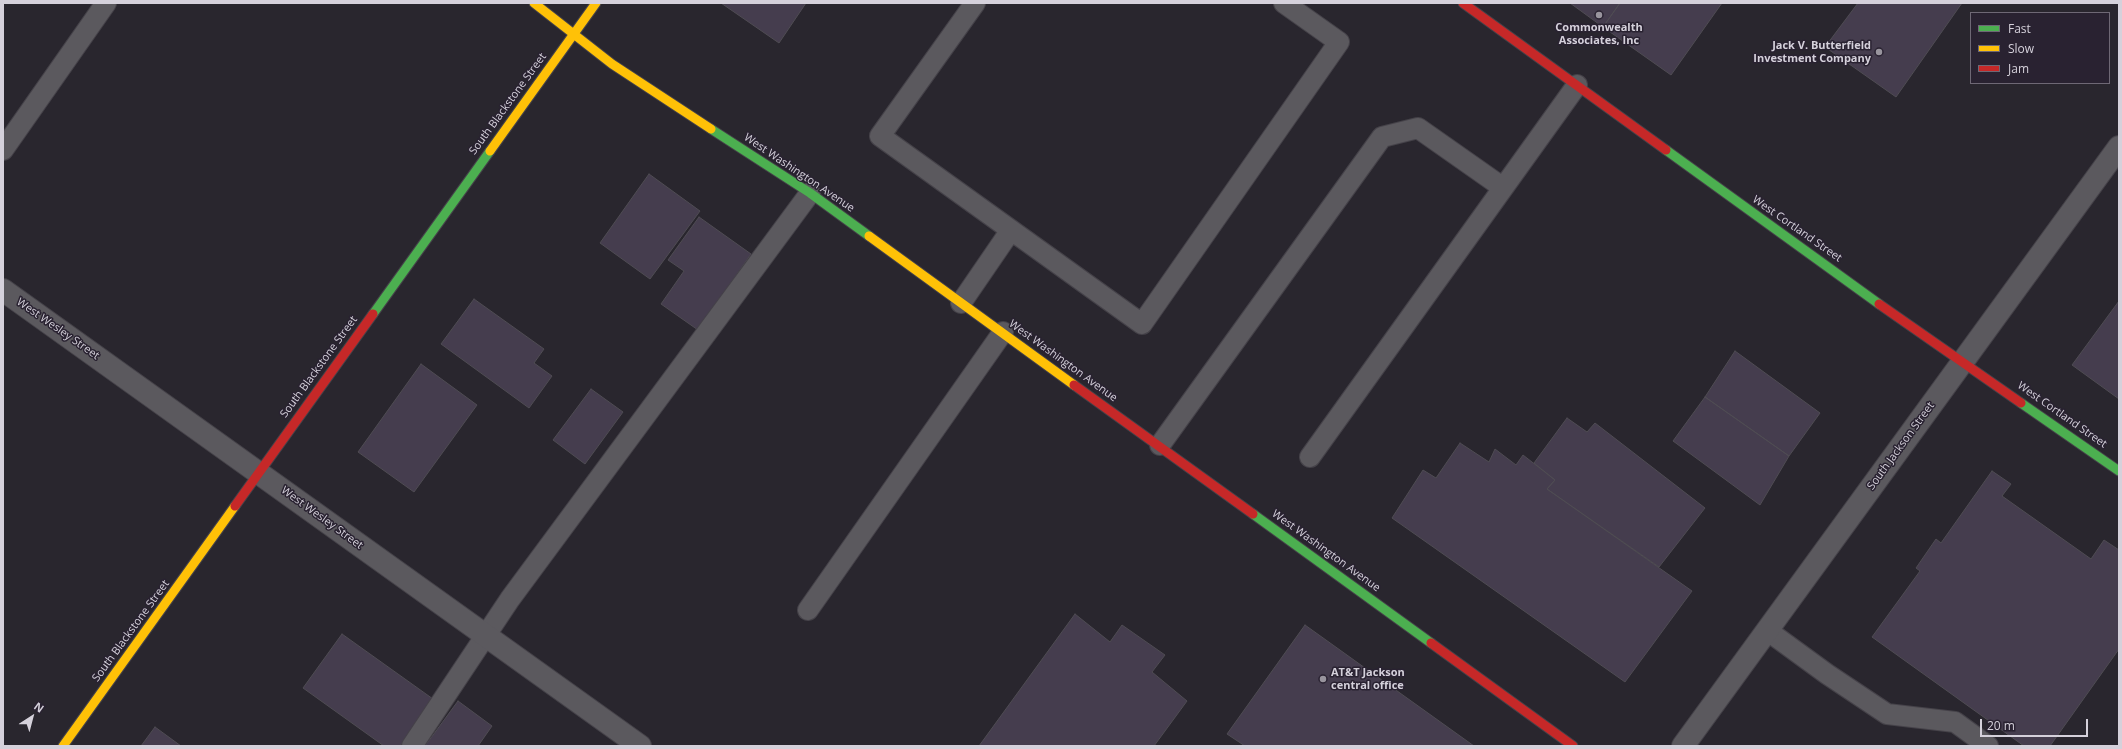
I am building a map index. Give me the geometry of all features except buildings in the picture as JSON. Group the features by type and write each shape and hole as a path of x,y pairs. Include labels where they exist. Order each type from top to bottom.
{"street":[{"name":"West Washington Avenue","path":"534,3 612,64 810,193 1160,445 1573,746"},
{"name":"South Blackstone Street","path":"63,746 258,472 596,3"},
{"name":"West Cortland Street","path":"1463,3 1909,325 1963,361 2119,471"},
{"name":"South Jackson Street","path":"1683,746 2119,146"},
{"name":"West Wesley Street","path":"3,290 640,746"}],"lane":[{"path":"3,150 106,3"},
{"path":"975,3 880,136 1142,324 1339,42 1284,3"},
{"path":"1310,457 1502,187 1577,85"},
{"path":"1160,445 1382,137 1418,128 1502,187"},
{"path":"412,746 510,599 810,193"},
{"path":"961,303 1011,230"},
{"path":"808,610 1003,332"},
{"path":"1768,631 1826,674 1887,714 1955,722 1988,746"}],"traffic: fast":[{"path":"711,129 810,193 869,236"},
{"path":"1666,150 1879,304"},
{"path":"373,314 490,151"},
{"path":"2021,403 2119,471"},
{"path":"1253,514 1431,643"}],"traffic: slow":[{"path":"534,3 612,64 711,129"},
{"path":"490,151 596,3"},
{"path":"869,236 1074,385"},
{"path":"63,746 235,506"}],"traffic: jam":[{"path":"1463,3 1666,150"},
{"path":"1879,304 2021,403"},
{"path":"235,506 373,314"},
{"path":"1074,385 1253,514"},
{"path":"1431,643 1573,746"}],"place":[{"name":"Commonwealth Associates, Inc","path":"1599,15"},
{"name":"Jack V. Butterfield Investment Company","path":"1879,52"},
{"name":"AT&T Jackson central office","path":"1323,679"}]}
